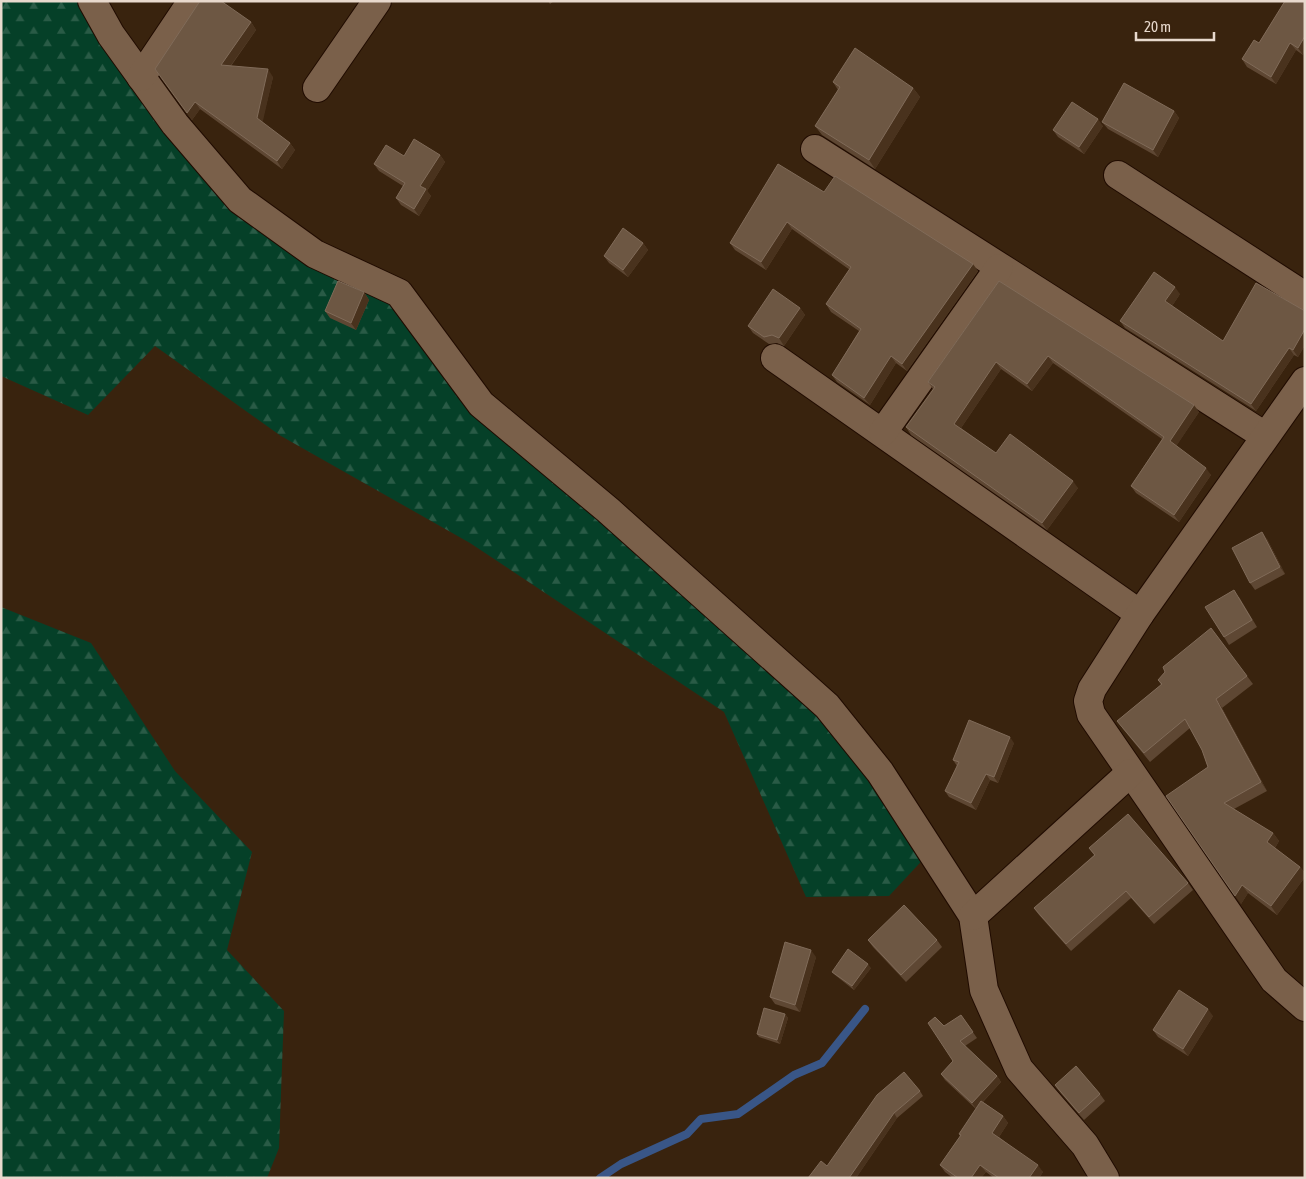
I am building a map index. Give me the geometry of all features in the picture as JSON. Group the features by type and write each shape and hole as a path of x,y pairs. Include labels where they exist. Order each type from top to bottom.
{"street":[{"path":"92,1 111,35 175,124 240,200 315,254 399,292 481,404 608,510 827,706 880,772 973,916 984,990 1019,1069 1085,1145 1105,1178"},
{"path":"141,77 192,1"},
{"path":"317,88 377,1"},
{"path":"815,149 999,268 1080,316 1265,436"},
{"path":"1118,175 1305,296"},
{"path":"883,432 999,268"},
{"path":"775,358 1140,614"},
{"path":"1305,381 1140,614 1092,689 1088,701 1092,714 1130,773 1274,980 1305,1007"},
{"path":"973,916 1130,773"}],"green space":[{"path":"1,1 92,1 240,200 399,293 481,404 750,635 931,851 889,896 806,897 724,712 470,543 281,436 155,346 88,415 1,376"},
{"path":"1,607 91,643 175,771 252,852 227,950 284,1011 279,1148 267,1178 1,1178"}],"building":[{"path":"200,1 221,1 251,22 221,65 268,69 257,118 290,143 277,161 195,102 187,113 155,69"},
{"path":"1285,1 1305,1 1305,36 1298,48 1290,43 1271,77 1242,59 1254,40 1259,43"},
{"path":"855,48 913,88 869,160 815,126 840,87 833,82"},
{"path":"1124,83 1174,111 1153,150 1102,122"},
{"path":"1072,102 1098,119 1079,147 1053,130"},
{"path":"414,139 440,155 420,186 426,189 414,209 396,198 405,183 374,164 386,145 404,156"},
{"path":"778,164 824,192 835,176 973,264 902,364 891,356 864,398 832,375 861,329 826,304 851,267 787,222 761,262 730,243"},
{"path":"623,228 643,243 623,270 604,256"},
{"path":"1154,272 1175,287 1165,301 1223,341 1256,283 1305,311 1305,329 1293,350 1289,348 1251,404 1120,321"},
{"path":"338,281 364,292 351,323 325,311"},
{"path":"999,281 1194,405 1170,441 1206,468 1174,515 1131,486 1164,437 1048,356 1027,384 996,362 954,424 996,453 1010,434 1073,481 1042,523 906,427 935,387 928,382"},
{"path":"773,289 800,308 779,338 772,335 764,337 748,326"},
{"path":"1262,532 1280,567 1250,583 1232,548"},
{"path":"1234,590 1252,620 1224,637 1205,607"},
{"path":"1211,628 1247,676 1216,699 1261,782 1224,803 1273,833 1267,842 1300,867 1271,906 1242,885 1235,896 1166,796 1208,767 1202,750 1185,719 1144,753 1117,721 1162,684 1158,680 1165,672 1163,667"},
{"path":"969,720 1010,737 994,777 986,774 971,803 945,791 959,762 953,760"},
{"path":"1128,814 1188,883 1149,917 1126,891 1066,944 1034,908 1095,855 1089,848"},
{"path":"904,905 937,940 901,975 868,940"},
{"path":"785,942 811,950 795,1005 770,997"},
{"path":"848,949 868,964 852,986 832,972"},
{"path":"1179,990 1208,1009 1183,1049 1153,1030"},
{"path":"764,1008 785,1014 777,1040 757,1034"},
{"path":"961,1015 973,1032 960,1041 997,1076 972,1103 941,1074 953,1061 928,1023 935,1017 944,1026"},
{"path":"1076,1066 1100,1094 1079,1113 1055,1085"},
{"path":"904,1072 920,1091 894,1113 849,1178 808,1178 821,1161 827,1166 877,1095"},
{"path":"981,1101 1003,1116 992,1133 1038,1165 1029,1178 999,1178 980,1165 971,1178 958,1178 940,1165"}],"waterway":[{"path":"600,1178 621,1164 687,1134 701,1119 738,1114 794,1075 822,1063 865,1009"}]}
